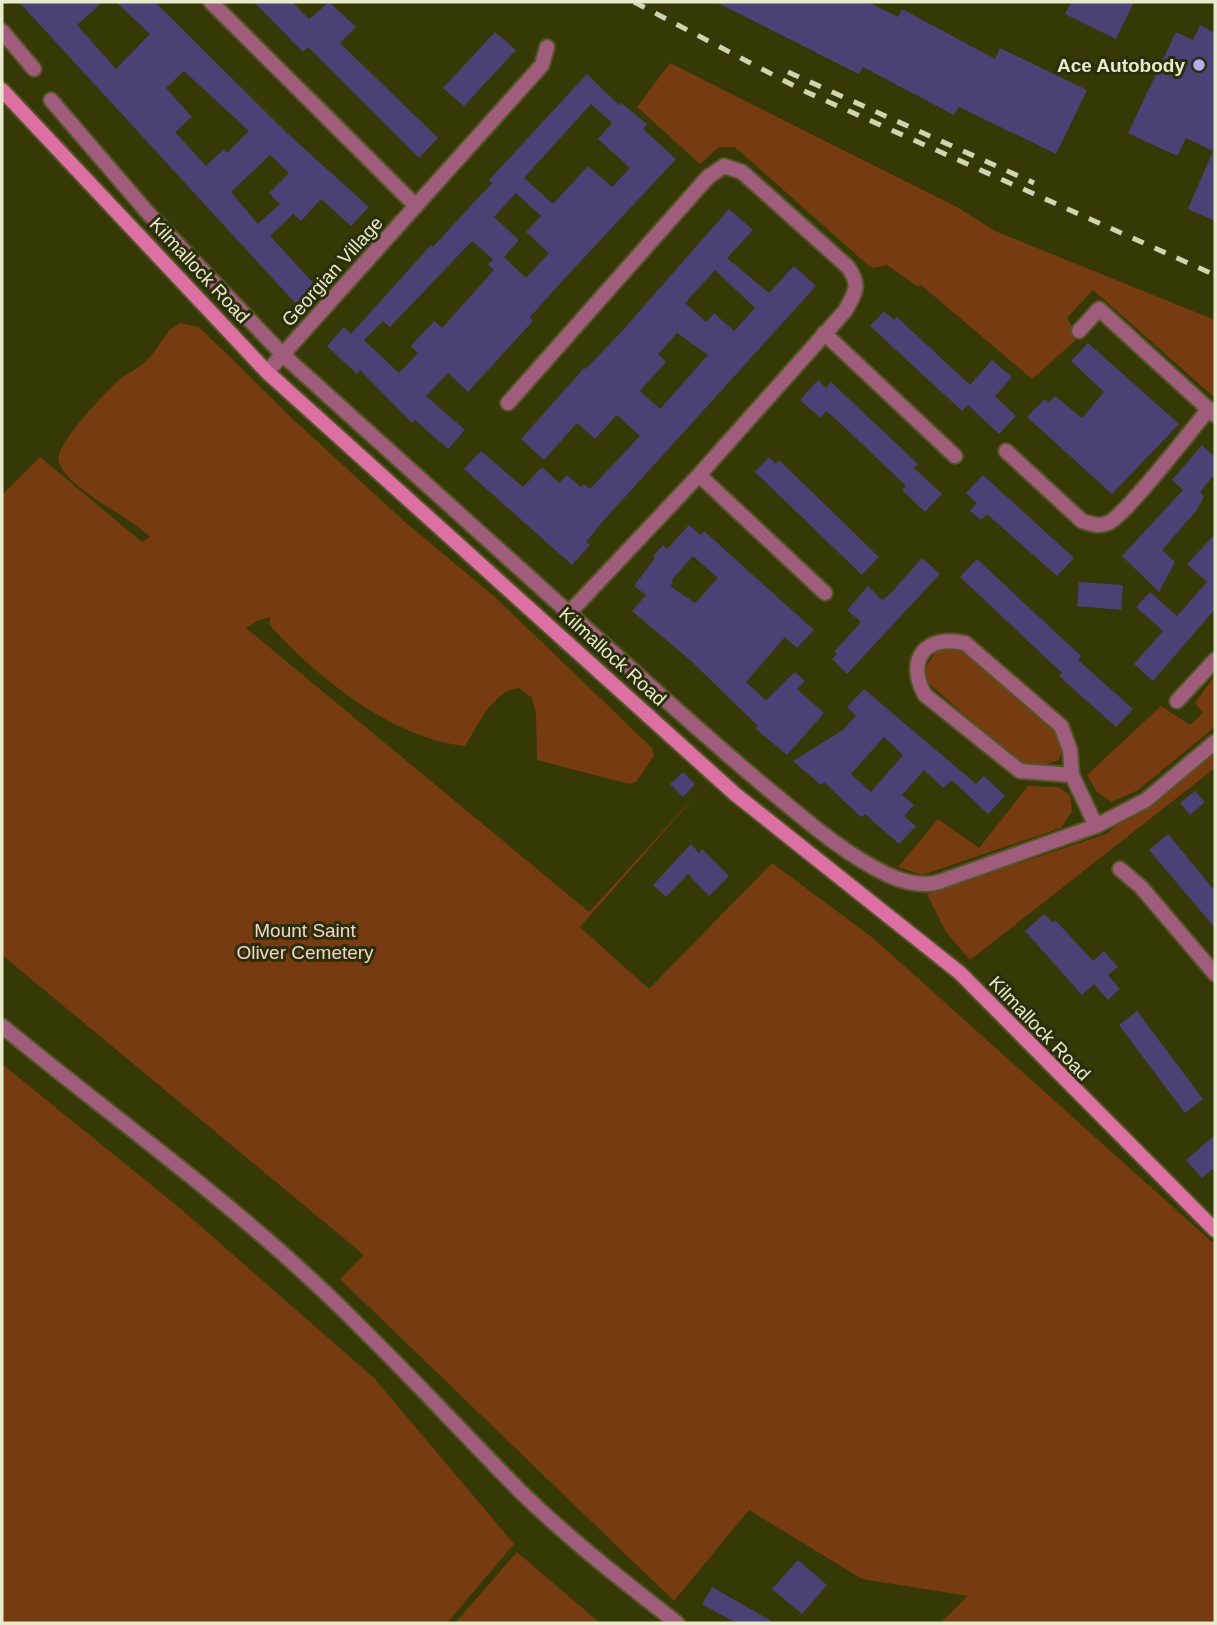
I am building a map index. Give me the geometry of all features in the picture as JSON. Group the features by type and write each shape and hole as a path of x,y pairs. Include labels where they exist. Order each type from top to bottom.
{"main road":[{"name":"Kilmallock Road","path":"2,90 133,226 267,372 770,823 960,973 1215,1230"}],"street":[{"path":"211,2 416,206"},
{"path":"2,31 34,69"},
{"name":"Georgian Village","path":"51,100 148,213 283,355 542,65 547,47"},
{"path":"508,403 711,174 724,166 742,172 847,266 858,280 857,291 851,301 824,333 699,474 569,613"},
{"path":"133,226 148,213"},
{"path":"1006,451 1082,520 1093,525 1102,525 1111,522 1212,412 1099,309 1079,331"},
{"path":"824,333 956,456"},
{"path":"267,372 283,355 663,698 806,820 889,875 918,885 939,882 1096,826 1146,800 1215,742"},
{"path":"398,491 413,473"},
{"path":"699,474 825,593"},
{"path":"1072,775 1020,771 925,695 919,685 917,664 924,650 948,639 965,643 1061,726 1070,750 1072,775 1096,826"},
{"path":"1177,701 1215,660"},
{"path":"650,716 663,698"},
{"path":"1120,870 1141,887 1215,974"},
{"path":"2,1026 161,1152 314,1282 373,1338 522,1492 596,1560 677,1623"}],"green space":[{"path":"670,63 957,207 995,231 1215,320 1215,398 1093,290 1067,318 1078,338 1032,379 920,284 918,287 887,265 874,268 869,266 735,147 719,147 700,164 637,107"},
{"name":"Mount Saint Oliver Cemetery","path":"180,323 199,327 297,423 404,521 495,597 652,748 654,756 636,782 629,784 537,760 536,713 532,698 519,688 493,702 465,746 438,741 383,718 332,684 269,624 271,617 246,628 589,912 706,784 580,927 649,989 772,863 873,938 1212,1242 1215,1240 1215,1623 940,1623 968,1596 862,1579 749,1510 674,1601 340,1279 364,1255 2,955 2,495 40,457 142,542 150,537 74,482 59,462 59,454 92,408 118,381 145,362 170,330"},
{"path":"958,648 1058,733 1062,750 1059,760 1038,767 1021,764 926,681 926,667 937,650"},
{"path":"1215,675 1215,727 1138,790 1112,802 1097,792 1087,775 1161,706 1190,725 1203,713 1195,703"},
{"path":"1215,749 1215,768 970,960 946,932 927,894 1106,834"},
{"path":"1028,786 1058,787 1070,795 1072,811 1061,828 922,875 898,867 938,819 979,848"},
{"path":"2,1064 181,1209 374,1378 514,1544 447,1623 2,1623"},
{"path":"517,1552 600,1623 455,1623"}],"building":[{"path":"19,2 103,2 77,25 116,69 150,34 116,2 155,2 288,134 369,207 351,226 321,199 301,221 293,214 270,236 317,287 297,305","holes":["184,71 249,131 227,153 224,149 206,166 175,132 192,117 166,88","270,155 289,173 269,193 280,204 258,224 231,192"]},
{"path":"254,2 292,2 309,19 329,2 356,27 340,43 438,138 419,158 308,47 303,52"},
{"path":"716,2 868,2 898,17 902,9 995,59 1000,48 1087,90 1056,154 959,107 954,115 863,67 859,74"},
{"path":"1071,2 1134,2 1116,39 1065,14"},
{"path":"1200,25 1215,33 1215,221 1188,209 1213,151 1186,138 1177,156 1128,133 1176,32 1193,40"},
{"path":"495,32 516,50 464,106 443,88"},
{"path":"587,74 619,105 621,103 647,124 643,129 676,159 530,317 533,321 468,392 448,373 426,396 465,430 448,449 415,420 412,423 360,370 357,374 327,346 344,327 351,334 431,245 433,247 492,183 489,180","holes":["591,104 612,123 598,139 630,168 612,187 588,166 553,204 524,178","516,193 541,216 526,232 549,253 526,278 504,257 519,240 494,217","472,241 493,259 488,265 494,270 442,328 434,321 411,346 418,353 399,373 364,340 383,321 390,327"]},
{"path":"729,209 753,230 727,258 769,293 794,266 816,286 604,520 586,542 590,545 572,565 464,469 481,451 523,487 542,467 559,483 567,475 581,487 584,484 590,489 640,436 617,415 595,439 577,423 544,460 521,439 584,368 586,369","holes":["715,270 755,308 734,331 714,313 706,322 685,303","677,333 708,355 660,409 640,391 666,362 658,354"]},
{"path":"884,311 894,320 897,317 970,385 992,360 1012,377 995,396 1016,416 999,434 968,405 962,411 870,326"},
{"path":"1088,343 1179,424 1112,494 1027,417 1045,399 1048,403 1055,396 1082,418 1104,392 1071,361"},
{"path":"818,380 826,388 831,382 918,464 914,468 942,494 925,512 902,490 906,486 838,421 826,411 821,418 800,400"},
{"path":"1202,445 1215,457 1215,474 1200,492 1204,496 1197,510 1162,550 1175,562 1159,592 1122,556 1183,490 1172,480"},
{"path":"769,457 776,464 779,460 879,557 862,575 755,472"},
{"path":"983,475 1074,558 1057,576 987,514 981,520 970,511 977,503 966,493"},
{"path":"689,525 701,535 704,531 814,630 797,648 785,637 746,682 766,700 795,672 805,681 797,689 824,713 787,755 755,728 758,726 691,661 632,611 646,595 634,586 655,558 653,556 663,545 667,549","holes":["693,556 718,578 695,603 670,586 673,583 671,581"]},
{"path":"1215,534 1215,609 1153,681 1134,664 1163,631 1136,607 1150,592 1177,616 1207,582 1187,564"},
{"path":"922,558 940,574 847,674 832,659 837,654 834,652 861,622 847,610 868,586 882,600"},
{"path":"977,559 1081,656 1078,660 1133,709 1116,727 1059,676 1062,673 960,577"},
{"path":"1079,582 1123,585 1121,610 1077,606"},
{"path":"864,689 976,784 984,776 1005,796 988,814 952,780 943,788 924,770 902,795 914,805 904,816 916,826 899,844 865,814 861,817 824,782 821,785 793,761 843,730 856,716 847,707","holes":["884,737 903,755 871,792 851,774"]},
{"path":"683,772 695,784 683,797 670,784"},
{"path":"1195,791 1205,802 1190,815 1180,803"},
{"path":"1168,834 1215,891 1215,928 1149,850"},
{"path":"691,844 699,853 702,849 729,876 709,896 688,874 666,897 653,885"},
{"path":"1044,914 1053,923 1055,920 1093,961 1104,951 1118,967 1108,975 1120,989 1108,1000 1094,984 1082,995 1025,931"},
{"path":"1137,1011 1203,1099 1185,1113 1119,1025"},
{"path":"1215,1135 1215,1167 1202,1178 1186,1160"},
{"path":"798,1560 827,1585 802,1614 772,1589"},
{"path":"712,1587 775,1623 736,1623 702,1604"}],"railway":[{"path":"634,2 802,90 1215,275"},
{"path":"788,72 1034,183"}],"place":[{"name":"Ace Autobody","path":"1199,65"}]}
